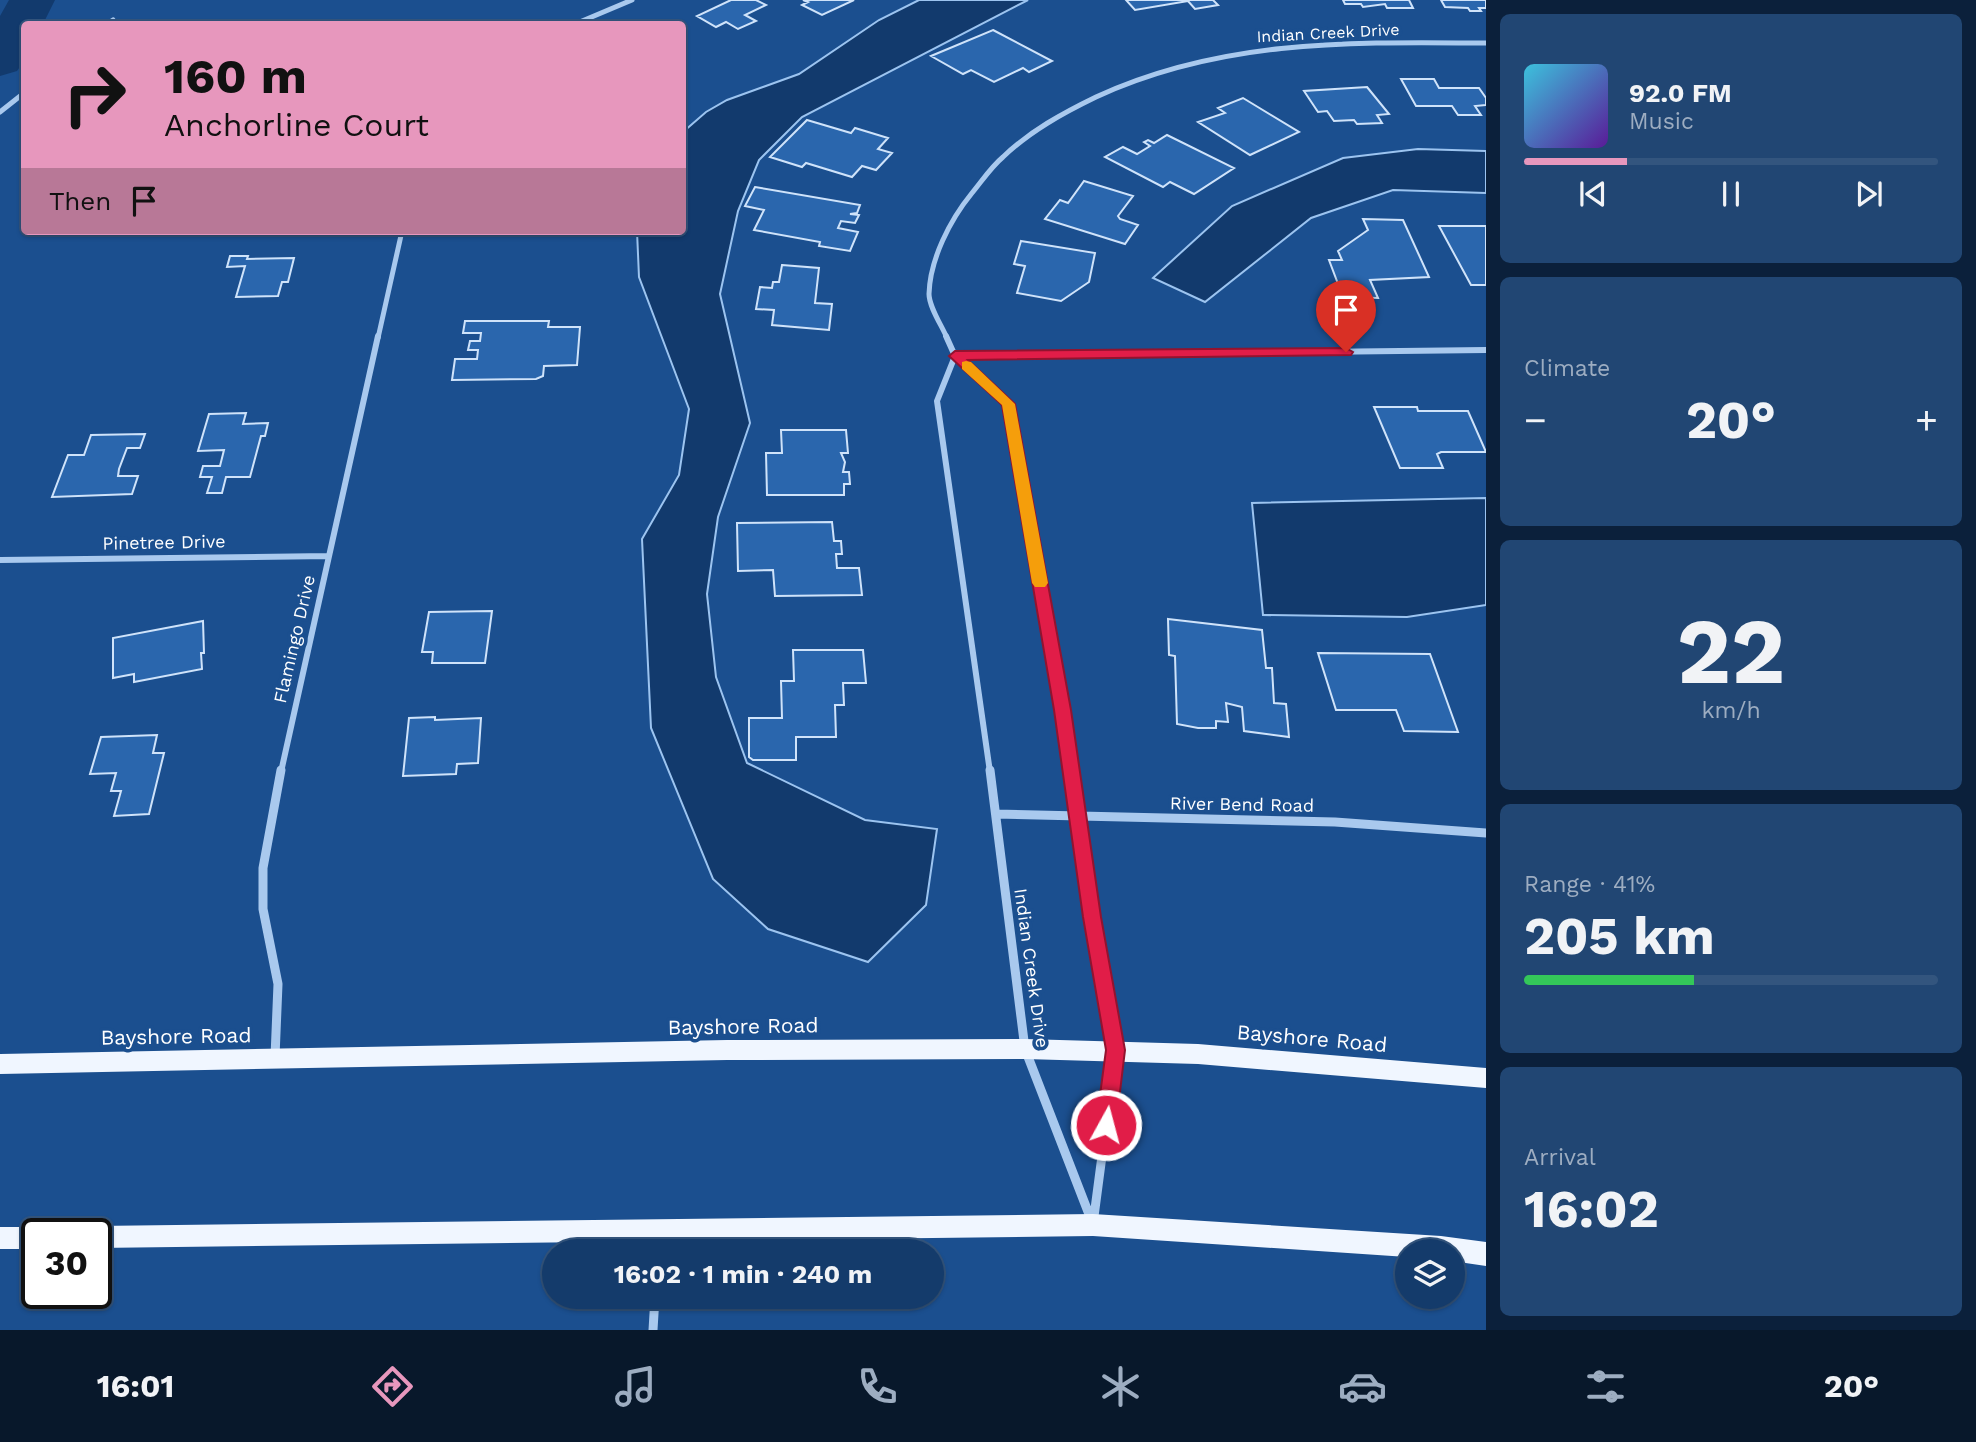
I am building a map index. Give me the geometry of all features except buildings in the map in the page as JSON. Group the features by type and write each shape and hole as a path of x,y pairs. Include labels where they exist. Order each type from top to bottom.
{"main road":[{"name":"Bayshore Road","path":"0,1064 741,1050 1025,1049 1198,1054 1486,1078"},
{"path":"683,1239 1093,1224 1441,1248 1486,1254"},
{"path":"112,1237 542,1239"},
{"path":"0,1238 21,1238"}],"street":[{"path":"582,21 632,0"},
{"name":"Indian Creek Drive","path":"1093,1224 1116,1050 1092,917 1062,710 1009,404 955,356 929,296 939,252 959,209 1002,157 1058,115 1148,75 1250,51 1332,43 1486,43"},
{"path":"0,112 21,95"},
{"name":"Flamingo Drive","path":"275,1058 278,984 263,909 263,868 279,779 401,235"},
{"path":"955,356 1486,351"},
{"name":"Indian Creek Drive","path":"955,356 937,401 996,814 1025,1049 1093,1224"},
{"name":"Pinetree Drive","path":"0,560 329,556"},
{"name":"River Bend Road","path":"996,814 1296,821 1486,833"},
{"path":"653,1330 654,1309"}],"water":[{"path":"919,0 1028,0 802,117 759,160 738,211 720,294 750,423 718,517 707,594 716,677 747,763 865,820 937,829 926,905 868,962 768,929 713,879 651,728 642,539 679,475 689,409 639,277 637,235 686,235 686,129 706,112 727,100 799,74 879,20"},
{"path":"1418,149 1486,151 1486,193 1393,190 1311,218 1205,302 1153,278 1232,206 1343,158"},
{"path":"1486,498 1486,605 1407,617 1263,615 1252,503"}],"waterway":[{"path":"0,61 32,0"}],"slow traffic":[{"path":"966,366 1009,404 1040,583"}],"route":[{"path":"1106,1125 1116,1050 1092,917 1062,710 1009,404 955,356 1346,352"}]}
